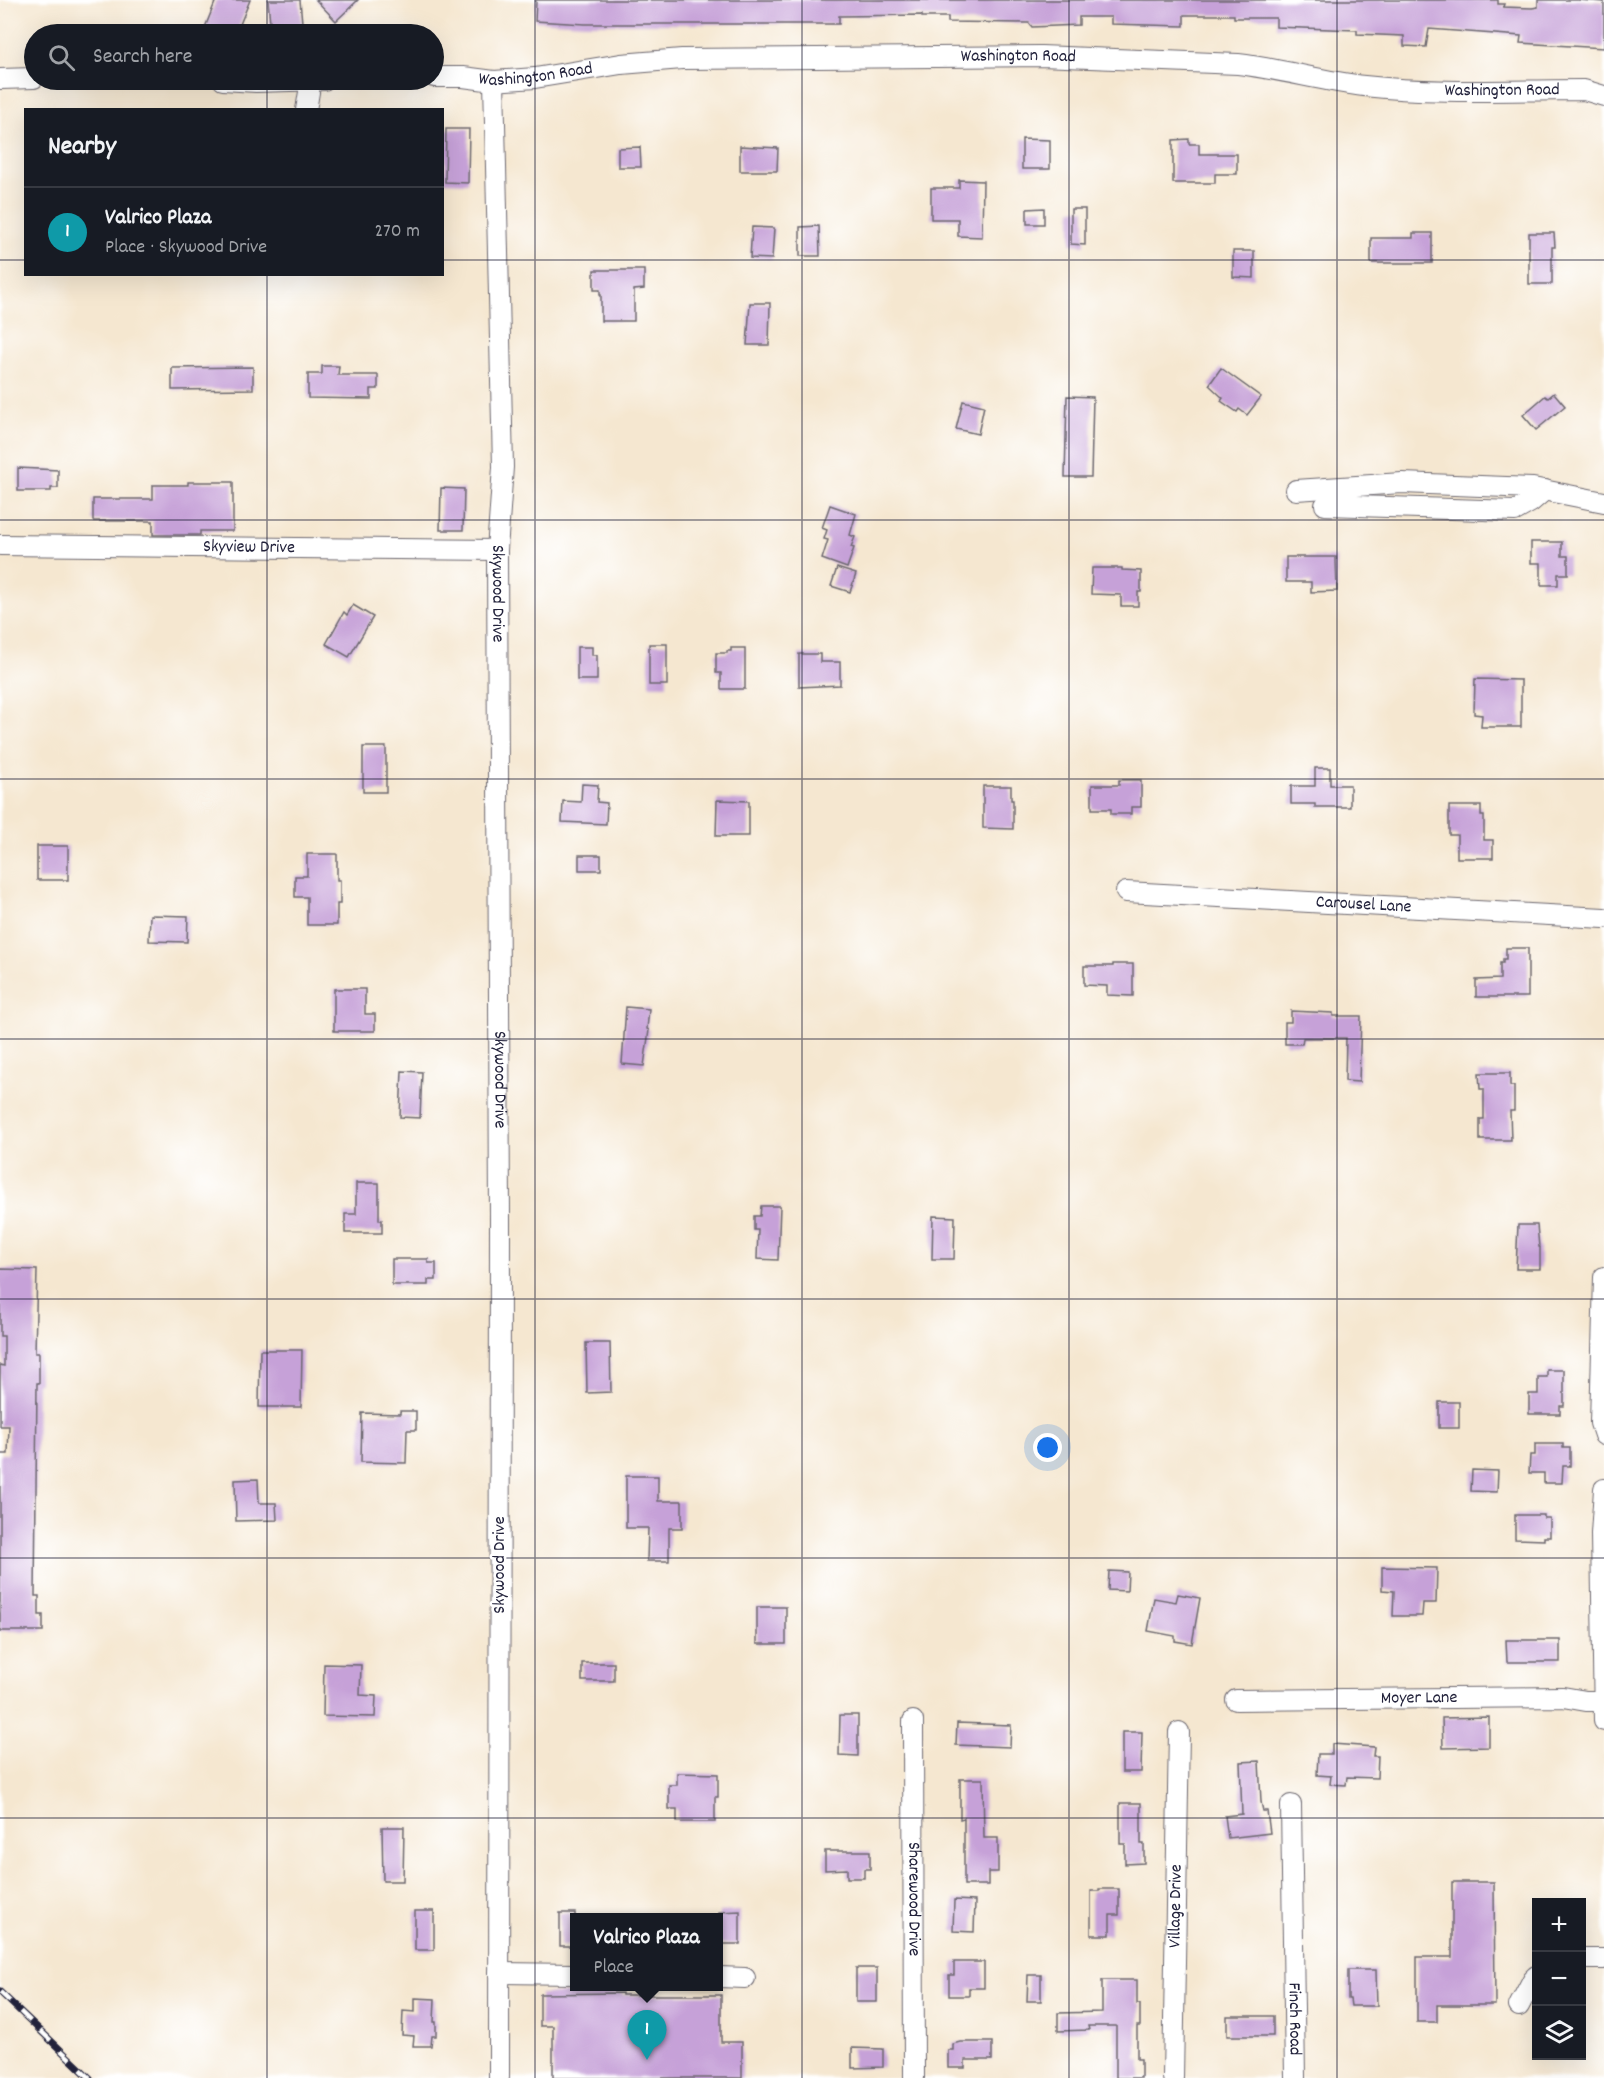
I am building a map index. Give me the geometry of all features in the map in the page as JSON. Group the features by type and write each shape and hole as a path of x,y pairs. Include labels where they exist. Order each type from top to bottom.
{"street":[{"name":"Washington Road","path":"444,76 494,81 535,78 621,64 682,58 1041,56 1238,64 1264,67 1324,81 1396,88 1584,90 1604,96"},
{"path":"0,79 24,78"},
{"name":"Skywood Drive","path":"494,81 503,467 497,550 500,1208 499,2078"},
{"path":"306,108 310,90"},
{"path":"1296,490 1402,483 1533,488 1604,502"},
{"path":"1325,505 1515,511 1531,502 1545,490"},
{"name":"Skyview Drive","path":"0,545 497,550"},
{"name":"Carousel Lane","path":"1126,892 1604,918"},
{"path":"1604,1277 1600,1423 1604,1435"},
{"path":"1604,1489 1600,1534 1604,1721"},
{"name":"Moyer Lane","path":"1236,1700 1563,1697 1603,1701"},
{"name":"Sharewood Drive","path":"913,1721 914,2078"},
{"name":"Village Drive","path":"1173,2078 1179,1732"},
{"name":"Finch Road","path":"1291,1805 1295,2078"},
{"path":"1586,1959 1604,1959"},
{"path":"499,1973 570,1974"},
{"path":"723,1977 745,1978"},
{"path":"1519,2006 1532,1980"}],"building":[{"path":"216,0 250,0 240,24 206,24"},
{"path":"268,0 300,0 302,24 270,24"},
{"path":"316,0 358,0 336,21"},
{"path":"536,0 1498,0 1498,4 1504,4 1503,7 1532,8 1538,7 1538,0 1578,0 1604,2 1604,48 1520,43 1521,36 1429,29 1426,47 1404,46 1404,36 1357,34 1357,30 1276,27 1276,18 1234,18 1234,15 1184,15 1184,26 1111,24 1111,17 1079,17 1079,25 1032,27 1029,23 948,22 948,17 922,17 922,15 839,16 839,24 585,24 535,21"},
{"path":"446,129 469,129 468,183 445,182"},
{"path":"1022,139 1050,140 1050,169 1022,169"},
{"path":"1189,139 1189,144 1199,144 1199,154 1237,154 1237,174 1215,174 1215,183 1173,183 1173,140"},
{"path":"740,146 778,148 777,171 740,171"},
{"path":"640,147 641,167 618,167 618,148"},
{"path":"959,180 983,181 982,237 958,236 958,219 931,219 931,188 959,188"},
{"path":"1044,208 1044,224 1027,224 1027,209"},
{"path":"1071,209 1085,209 1085,245 1071,244"},
{"path":"819,226 820,256 800,256 800,227"},
{"path":"752,227 774,228 772,259 750,258"},
{"path":"1413,233 1432,233 1432,263 1371,263 1371,238 1413,238"},
{"path":"1529,233 1554,233 1552,284 1529,284"},
{"path":"1233,251 1254,251 1254,278 1233,277"},
{"path":"594,270 644,270 644,289 634,290 634,321 601,321 601,295 600,290 594,290"},
{"path":"750,303 770,303 769,345 747,345"},
{"path":"322,366 339,366 338,375 378,375 378,389 371,389 371,399 308,398 308,374 322,374"},
{"path":"253,367 253,389 172,390 172,368"},
{"path":"1221,368 1261,397 1247,415 1239,409 1237,412 1221,401 1223,398 1209,385"},
{"path":"1554,393 1565,406 1536,430 1523,415 1545,396 1548,398"},
{"path":"1067,396 1093,397 1091,477 1065,477"},
{"path":"963,401 984,406 978,434 956,429"},
{"path":"18,468 58,470 58,488 51,488 51,491 18,491"},
{"path":"188,482 233,482 233,531 200,531 200,535 153,535 153,521 93,521 93,499 153,499 153,485 188,485"},
{"path":"441,488 464,489 463,530 440,530"},
{"path":"830,505 856,514 850,535 855,537 851,547 854,548 847,568 822,559 828,540 824,539 827,530 822,528"},
{"path":"1531,542 1562,542 1562,556 1568,556 1568,574 1558,574 1558,585 1541,585 1541,563 1531,563"},
{"path":"1286,557 1336,557 1337,591 1311,592 1311,582 1286,582"},
{"path":"837,568 856,574 850,592 831,586"},
{"path":"1092,568 1122,568 1122,570 1141,571 1138,606 1121,606 1121,595 1091,594"},
{"path":"353,605 373,617 349,657 326,644 344,612 347,615"},
{"path":"649,644 667,644 667,685 649,685"},
{"path":"577,647 592,647 592,655 597,655 597,680 577,680"},
{"path":"731,648 745,648 745,689 721,689 721,673 716,673 716,653 727,653 731,651"},
{"path":"799,654 820,654 820,662 840,662 840,685 799,687"},
{"path":"1475,679 1521,680 1521,727 1481,727 1482,715 1474,714"},
{"path":"363,747 386,747 386,792 363,792"},
{"path":"1315,768 1330,768 1330,785 1350,785 1350,807 1291,804 1291,786 1315,786"},
{"path":"1119,780 1141,780 1141,807 1131,807 1131,814 1111,814 1111,809 1092,809 1092,785 1119,785"},
{"path":"582,784 598,785 597,802 607,803 606,824 562,822 563,801 581,802"},
{"path":"983,786 1011,786 1013,829 983,828"},
{"path":"717,800 749,801 749,836 716,836"},
{"path":"1449,806 1481,806 1481,816 1484,816 1484,840 1493,840 1493,858 1457,858 1457,835 1449,835"},
{"path":"37,846 68,846 68,880 37,880"},
{"path":"307,854 337,854 340,904 337,904 337,925 307,925 307,897 295,897 295,876 307,876"},
{"path":"579,855 601,855 601,870 579,870"},
{"path":"150,915 188,916 187,942 149,941"},
{"path":"1506,948 1528,948 1528,997 1476,997 1476,980 1500,979 1500,963 1506,959"},
{"path":"1113,964 1133,964 1133,996 1107,995 1107,986 1084,985 1084,966 1113,966"},
{"path":"334,989 365,989 365,1014 375,1014 375,1031 334,1031"},
{"path":"626,1007 649,1009 647,1029 649,1030 644,1066 622,1064"},
{"path":"1291,1011 1333,1013 1333,1016 1361,1016 1359,1082 1345,1081 1346,1038 1303,1038 1302,1044 1285,1044 1285,1022 1291,1022"},
{"path":"402,1071 422,1072 420,1118 400,1117"},
{"path":"1479,1073 1510,1073 1510,1086 1514,1086 1514,1111 1510,1111 1511,1140 1480,1140 1480,1119 1484,1119 1484,1089 1480,1089"},
{"path":"356,1183 379,1183 379,1220 382,1220 382,1233 345,1233 345,1214 356,1214"},
{"path":"761,1206 780,1206 778,1260 757,1259 758,1230 754,1230 754,1216 760,1216"},
{"path":"933,1216 955,1217 954,1259 932,1259"},
{"path":"1518,1225 1537,1225 1540,1269 1516,1269"},
{"path":"392,1259 428,1259 428,1263 436,1263 436,1280 428,1280 428,1285 392,1285"},
{"path":"0,1269 37,1270 35,1353 39,1353 39,1383 37,1383 35,1596 39,1596 39,1615 43,1615 43,1631 0,1631 0,1454 8,1454 9,1426 0,1426 0,1365 4,1366 4,1336 0,1336"},
{"path":"586,1343 610,1343 611,1392 587,1393"},
{"path":"260,1350 302,1350 301,1407 259,1407"},
{"path":"1547,1370 1564,1370 1564,1406 1560,1406 1560,1414 1529,1414 1529,1394 1538,1394 1538,1377 1547,1377"},
{"path":"1439,1402 1459,1402 1459,1428 1439,1428"},
{"path":"400,1411 416,1411 416,1430 407,1430 406,1463 361,1462 362,1413 400,1414"},
{"path":"1535,1444 1563,1444 1563,1448 1570,1448 1570,1466 1563,1466 1562,1483 1544,1483 1544,1473 1529,1473 1530,1455 1535,1455"},
{"path":"1472,1470 1498,1471 1497,1492 1471,1491"},
{"path":"626,1476 658,1476 658,1501 682,1501 682,1528 669,1528 669,1561 647,1561 648,1528 626,1528"},
{"path":"258,1479 259,1503 276,1503 277,1520 236,1521 235,1480"},
{"path":"1515,1515 1544,1515 1544,1518 1550,1518 1550,1537 1544,1537 1544,1540 1515,1539"},
{"path":"1382,1567 1437,1568 1436,1603 1423,1603 1422,1616 1393,1616 1394,1591 1382,1590"},
{"path":"1109,1571 1128,1572 1127,1591 1108,1590"},
{"path":"1178,1594 1200,1598 1192,1644 1175,1641 1175,1636 1148,1631 1154,1598 1176,1602"},
{"path":"757,1607 786,1607 786,1644 757,1644"},
{"path":"1506,1640 1560,1640 1560,1662 1507,1662"},
{"path":"582,1663 614,1663 614,1681 582,1681"},
{"path":"324,1664 361,1665 360,1695 376,1696 375,1717 323,1716"},
{"path":"840,1715 858,1715 858,1756 839,1755"},
{"path":"1489,1717 1489,1747 1443,1748 1442,1718"},
{"path":"957,1723 1011,1725 1010,1747 956,1745"},
{"path":"1122,1732 1142,1732 1141,1772 1122,1772"},
{"path":"1332,1744 1374,1747 1373,1756 1378,1756 1377,1778 1347,1777 1346,1785 1330,1784 1331,1776 1317,1775 1318,1754 1332,1754"},
{"path":"1259,1761 1261,1802 1263,1811 1267,1811 1270,1833 1228,1838 1225,1816 1242,1814 1240,1762"},
{"path":"677,1773 718,1774 715,1822 677,1822 677,1809 669,1809 669,1785 677,1785"},
{"path":"960,1779 983,1779 984,1838 998,1838 998,1872 988,1872 988,1885 964,1885 964,1818 960,1819"},
{"path":"1120,1803 1141,1803 1141,1844 1144,1844 1144,1863 1125,1864 1125,1844 1120,1844"},
{"path":"382,1827 404,1827 403,1881 383,1881"},
{"path":"825,1851 870,1851 870,1869 864,1869 864,1878 847,1878 847,1869 825,1870"},
{"path":"1452,1882 1494,1882 1495,2005 1437,2005 1437,2022 1417,2022 1417,1957 1452,1957"},
{"path":"1099,1889 1119,1889 1119,1915 1110,1915 1110,1935 1091,1935 1091,1891 1099,1891"},
{"path":"954,1900 975,1901 974,1932 953,1931"},
{"path":"415,1911 434,1911 434,1950 415,1950"},
{"path":"740,1911 740,1944 723,1944 723,1913 719,1912"},
{"path":"560,1913 570,1913 570,1946 560,1946"},
{"path":"954,1962 984,1962 984,1988 969,1988 969,1996 949,1996 949,1975 954,1975"},
{"path":"856,1968 877,1968 877,2002 856,2002"},
{"path":"1348,1970 1376,1970 1377,2006 1351,2006 1350,1999 1348,1999"},
{"path":"1028,1975 1041,1975 1041,2001 1027,2001"},
{"path":"1102,1980 1137,1980 1140,2026 1137,2026 1137,2059 1141,2059 1141,2078 1116,2078 1116,2026 1088,2026 1089,2030 1058,2031 1058,2013 1102,2012"},
{"path":"622,1993 622,1995 721,1995 721,2042 742,2042 742,2078 553,2078 553,2026 540,2026 540,1994"},
{"path":"415,1998 435,1999 436,2036 432,2036 431,2046 413,2046 414,2036 402,2035 403,2011 415,2012"},
{"path":"1227,2016 1273,2016 1273,2036 1227,2036"},
{"path":"992,2042 992,2060 965,2060 965,2068 948,2068 948,2050 953,2050 953,2044"},
{"path":"852,2048 883,2049 883,2067 852,2068"}],"railway":[{"path":"0,1992 90,2078"}],"place":[{"name":"Valrico Plaza","path":"647,2060"}]}
